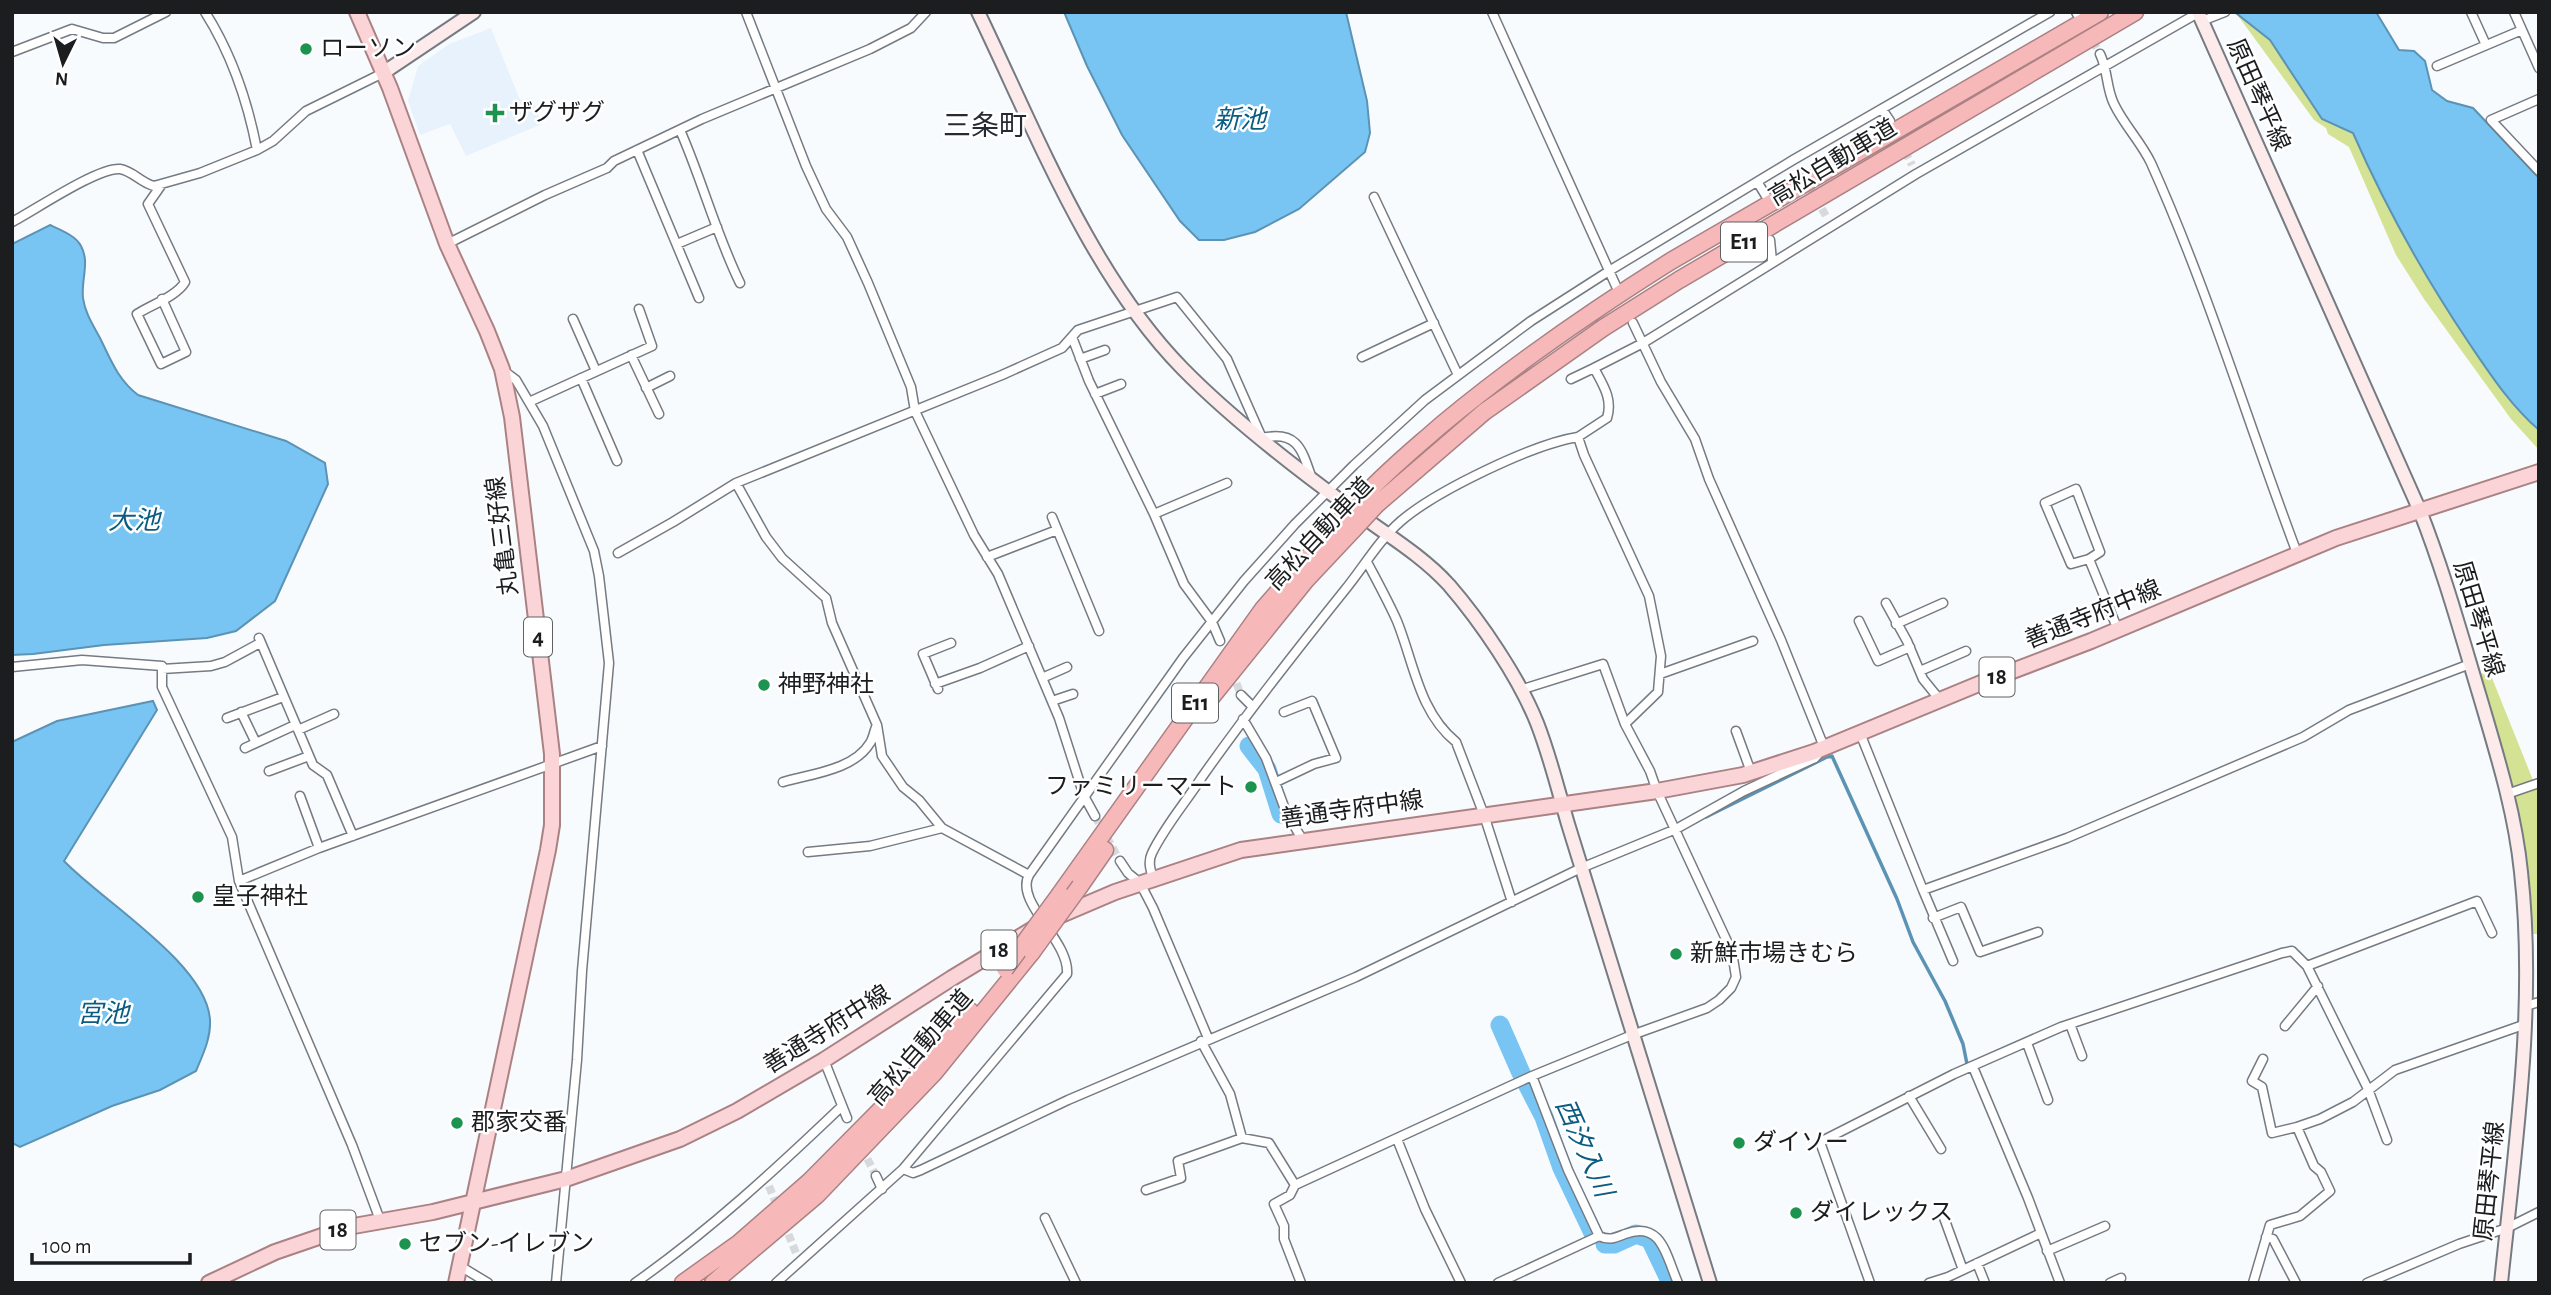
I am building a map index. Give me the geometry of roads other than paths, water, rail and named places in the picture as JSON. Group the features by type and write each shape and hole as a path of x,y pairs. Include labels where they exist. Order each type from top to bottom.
{"highway":[{"name":"高松自動車道","path":"1370,500 1386,472 1473,398 1601,305 1671,261 2100,12"},
{"name":"高松自動車道","path":"683,1283 739,1243 810,1181 925,1065 1005,969 1263,610 1370,500 1484,412 1603,328 1679,280 2135,12"},
{"name":"高松自動車道","path":"713,1283 817,1195 934,1073 1032,952 1217,689 1306,580 1346,525"}],"main road":[{"name":"丸亀三好線","path":"357,12 383,73 447,244 502,369 512,416 552,765 552,825 548,850 456,1283"},
{"name":"善通寺府中線","path":"209,1283 298,1243 348,1227 433,1212 565,1179 680,1139 737,1111 824,1060 952,978 1045,923 1146,881 1241,850 1303,839 1657,792 1751,772 1824,747 2118,631 2297,553 2539,472"}],"street":[{"path":"12,52 72,29 103,38 114,38 166,12"},
{"path":"205,12 215,28 251,115 257,150"},
{"path":"12,222 74,187 111,170 129,172 147,184 162,184 231,163 273,141 306,111 383,73 474,12"},
{"path":"746,12 774,88 826,209 847,237 868,283 911,387 915,411 974,535 998,574 1052,701 1084,796 1095,816"},
{"path":"447,244 680,130 870,48 911,28 926,12"},
{"path":"978,12 1076,217 1135,312 1182,368 1262,438 1328,492 1414,553 1447,584 1494,646 1520,690 1538,725 1710,1283"},
{"path":"1492,12 1616,286"},
{"path":"776,1283 903,1169 1067,974 1066,955 1027,895 1026,881 1183,657 1276,545 1364,455 1425,400 1531,321 1609,271 1758,183 1796,164 1882,109 2050,12"},
{"path":"1571,379 1643,343 1916,173 2106,66 2199,16 2225,12"},
{"path":"2471,12 2486,45"},
{"path":"2514,12 2539,68"},
{"name":"原田琴平線","path":"2199,16 2440,561 2507,794 2521,872 2532,1004 2526,1024 2501,1283"},
{"path":"2437,66 2522,30"},
{"path":"2100,54 2106,66 2107,87 2113,103 2149,159 2189,250 2297,553"},
{"path":"2539,99 2491,120 2539,171"},
{"path":"1882,109 1889,121"},
{"path":"680,130 723,245 740,282"},
{"path":"637,150 699,298"},
{"path":"1912,165 1916,173"},
{"path":"1758,183 1766,196"},
{"path":"162,184 148,204 185,282 182,288 162,299 137,314 161,364 186,352 162,299"},
{"path":"1374,197 1458,375"},
{"path":"1826,216 1832,224"},
{"path":"677,244 717,227"},
{"path":"723,245 734,240"},
{"path":"1770,240 1772,261"},
{"path":"618,553 736,483 1062,348 1078,330 1177,298 1227,359 1262,438"},
{"path":"529,402 652,346 639,309"},
{"path":"573,318 596,371"},
{"path":"1362,357 1434,323"},
{"path":"903,1169 913,1173 921,1170 1068,1100 1356,977 1581,868 1676,829 1744,791 1815,758 1824,747 1781,640 1709,479 1695,439 1661,383 1633,323"},
{"path":"1072,337 1095,394 1154,514 1184,584 1212,622 1220,641"},
{"path":"1080,359 1105,350"},
{"path":"631,355 659,414"},
{"path":"502,369 516,380 529,402 571,491 594,551 609,663 556,1283"},
{"path":"1242,1138 1230,1094 1205,1040 1153,908 1146,881 1152,854 1242,719 1387,535 1403,519 1472,478 1559,440 1578,437 1607,418 1611,404 1594,369"},
{"path":"646,387 670,376"},
{"path":"581,378 617,461"},
{"path":"1095,394 1121,384"},
{"path":"594,433 604,429"},
{"path":"1262,438 1284,436 1295,441 1304,454 1312,479"},
{"path":"1578,437 1649,596 1661,656 1658,692 1625,723"},
{"path":"736,483 766,537 782,558 826,598 832,623 877,724 882,756 903,787 919,800 942,828 1029,876"},
{"path":"1154,514 1227,483"},
{"path":"2076,489 2100,552 2089,559 2071,564 2045,503 2076,489"},
{"path":"1052,517 1099,631"},
{"path":"987,557 1057,530"},
{"path":"2089,559 2118,631"},
{"path":"1367,562 1396,620 1429,709 1448,736 1456,742 1484,815 1512,902"},
{"path":"1886,603 1910,647 1923,679 1940,700"},
{"path":"1896,624 1942,603"},
{"path":"1859,621 1878,661 1910,647"},
{"path":"12,667 82,660 162,668 211,666 225,662 260,640 313,765 327,775 353,836"},
{"path":"1660,674 1753,641"},
{"path":"951,643 923,654 937,686 1029,646"},
{"path":"1920,671 1966,651"},
{"path":"1301,1283 1284,1239 1284,1226 1274,1204 1290,1195 1295,1185 1532,1076 1707,1008 1725,994 1736,977 1732,952 1657,792 1650,771 1625,723 1603,664 1520,690"},
{"path":"1923,890 2067,838 2303,737 2349,710 2470,664"},
{"path":"1042,678 1067,667"},
{"path":"162,668 162,687 232,837 239,881 352,1145 380,1220"},
{"path":"1052,701 1073,694"},
{"path":"1241,695 1252,706"},
{"path":"227,718 283,697"},
{"path":"1276,782 1314,764 1336,758 1312,701 1284,712"},
{"path":"241,712 256,743"},
{"path":"245,748 334,714"},
{"path":"1242,719 1266,758 1286,812 1303,839"},
{"path":"783,782 844,764 858,756 870,744 877,724"},
{"path":"1735,731 1751,772"},
{"path":"1860,733 1933,918 1953,961"},
{"path":"239,881 319,848 602,746"},
{"path":"269,771 309,756"},
{"path":"2507,794 2539,783"},
{"path":"300,796 319,848"},
{"path":"808,852 870,846 942,828"},
{"path":"1120,861 1128,873 1146,881"},
{"path":"2307,966 2477,901 2492,933"},
{"path":"1933,918 1961,907 1980,952 2038,932"},
{"path":"1870,1283 1820,1142 1909,1096 2070,1024 2282,953 2292,951 2307,966 2368,1089 2387,1140"},
{"path":"2285,1026 2318,986"},
{"path":"2070,1024 2082,1056"},
{"path":"2263,1059 2252,1081 2262,1087 2272,1133 2320,1119 2353,1102 2395,1070 2526,1024"},
{"path":"2027,1043 2048,1100"},
{"path":"824,1060 847,1118"},
{"path":"1973,1067 2060,1283"},
{"path":"1532,1076 1568,1170 1599,1236"},
{"path":"1909,1096 1941,1149"},
{"path":"635,1283 767,1182 841,1107"},
{"path":"2253,1283 2270,1225 2300,1216 2330,1191 2321,1172 2314,1166 2297,1127"},
{"path":"1146,1190 1181,1178 1178,1161 1242,1138 1269,1143 1295,1185"},
{"path":"1397,1139 1461,1283"},
{"path":"876,1176 883,1189"},
{"path":"2367,1283 2459,1244 2507,1228 2539,1212"},
{"path":"1943,1215 1963,1270"},
{"path":"1045,1217 1076,1283"},
{"path":"2048,1251 2105,1226"},
{"path":"1498,1283 1599,1236 1612,1240 1637,1230 1653,1233 1660,1242 1678,1283"},
{"path":"1929,1283 1963,1270 2040,1233"},
{"path":"2266,1237 2273,1239 2296,1283"},
{"path":"796,1253 801,1261"},
{"path":"1977,1263 1985,1283"},
{"path":"460,1266 488,1283"},
{"path":"2110,1283 2121,1278"}],"water":[{"name":"新池","path":"1064,12 1346,12 1367,101 1370,133 1365,152 1299,209 1255,232 1224,240 1199,240 1180,221 1122,135 1087,66"},
{"path":"2376,12 2399,50 2414,51 2425,61 2432,90 2447,101 2473,108 2539,178 2539,430 2501,389 2436,292 2392,214 2353,133 2322,119 2270,40 2236,13"},
{"name":"大池","path":"50,225 72,236 84,252 83,298 86,309 116,369 131,389 138,395 286,441 325,463 328,484 275,601 236,631 207,638 12,655 12,244"},
{"name":"宮池","path":"153,701 157,710 64,861 150,934 191,977 204,999 210,1020 206,1046 196,1071 160,1090 112,1106 20,1147 12,1143 12,742 57,721"}],"waterway":[{"name":"西汐入川","path":"1249,746 1267,769 1281,814"},
{"path":"1706,817 1832,756 1897,899 1913,942 1945,1001 1963,1044 1967,1064"},
{"name":"西汐入川","path":"1500,1025 1521,1073"},
{"name":"西汐入川","path":"1527,1084 1544,1117 1562,1168 1593,1233"},
{"name":"西汐入川","path":"1605,1244 1614,1244 1636,1234 1650,1239 1671,1283"}],"tunnel":[{"path":"2081,20 2100,54"},
{"path":"1894,130 1912,165"},
{"path":"1798,167 1826,216"},
{"path":"1232,672 1241,695"},
{"path":"1095,816 1120,861"},
{"path":"862,1148 876,1176"},
{"path":"769,1186 779,1211"},
{"path":"784,1223 796,1253"}],"place":[{"name":"ローソン","path":"306,49"},
{"name":"ザグザグ","path":"495,113"},
{"name":"神野神社","path":"764,685"},
{"name":"ファミリーマート","path":"1251,787"},
{"name":"皇子神社","path":"198,897"},
{"name":"新鮮市場きむら","path":"1676,954"},
{"name":"郡家交番","path":"457,1123"},
{"name":"ダイソー","path":"1739,1143"},
{"name":"ダイレックス","path":"1796,1213"},
{"name":"セブン-イレブン","path":"405,1244"}],"district":[{"name":"三条町","path":"985,127"}]}
